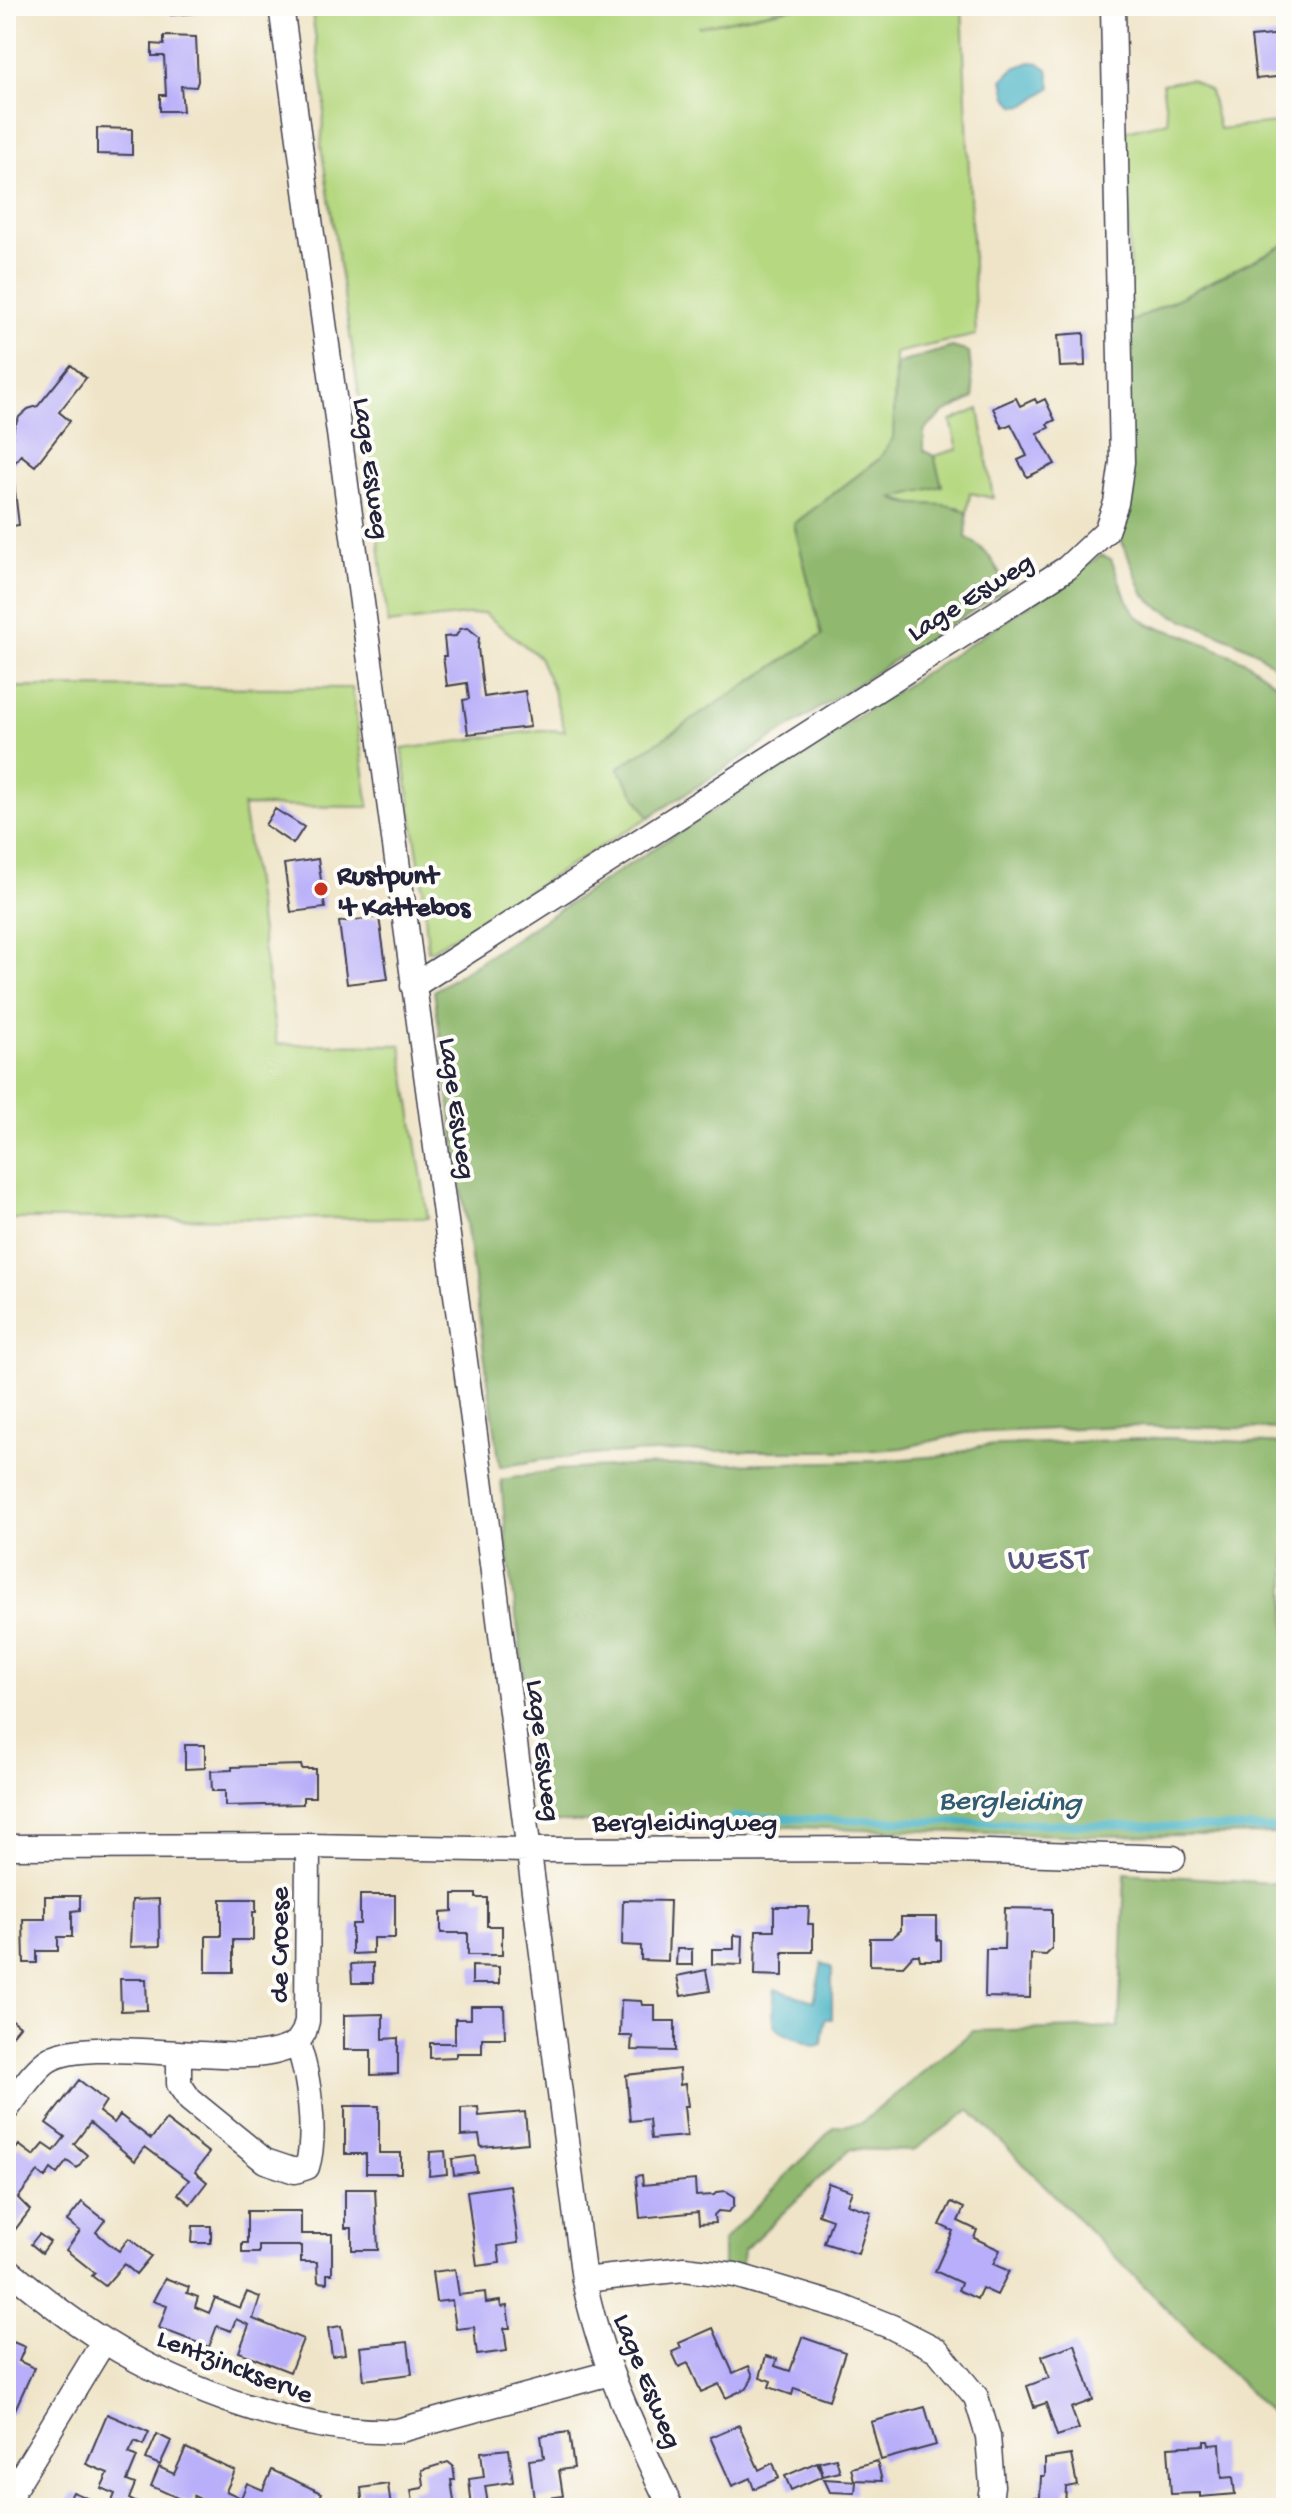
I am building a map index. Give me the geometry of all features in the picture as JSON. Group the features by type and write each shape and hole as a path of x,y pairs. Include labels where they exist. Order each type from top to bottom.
{"street":[{"name":"Lage Esweg","path":"281,6 584,2280 593,2323 610,2373 671,2508"},
{"name":"Lage Esweg","path":"413,986 1067,568 1106,531 1116,503 1122,462 1113,6"},
{"name":"de Croese","path":"6,2110 44,2063 59,2054 79,2050 269,2054 284,2051 297,2043 307,2021 308,1846"},
{"name":"Bergleidingweg","path":"6,1847 893,1849 1173,1858"},
{"name":"de Croese","path":"179,2053 179,2084 190,2100 265,2161 295,2171 307,2167 311,2154 308,2084 297,2043"},
{"name":"Lentzinckserve","path":"6,2268 61,2312 104,2341 174,2378 274,2416 314,2426 371,2432 397,2431 610,2373"},
{"path":"584,2280 684,2269 753,2279 839,2306 892,2327 937,2350 976,2397 988,2436 992,2486 989,2508"},
{"path":"6,2502 104,2341"}],"green space":[{"path":"311,6 795,6 698,27 802,6 962,6 976,335 895,353 894,438 879,459 794,524 822,635 618,768 649,817 428,951 423,888 402,749 541,730 565,731 539,657 484,613 388,624 371,472 321,146 325,102"},
{"path":"1190,79 1210,91 1219,129 1286,122 1286,244 1131,322 1126,131 1168,121 1162,84"},
{"path":"1286,244 1286,676 1257,652 1157,606 1143,593 1118,532 1131,322"},
{"path":"952,347 969,352 974,398 943,413 924,431 924,451 934,456 942,486 892,498 910,503 950,506 967,513 966,537 991,559 1006,589 649,817 618,768 822,635 794,524 879,459 893,438 896,364"},
{"path":"979,409 993,498 970,493 967,513 959,507 918,506 892,497 942,486 934,456 958,449 951,421"},
{"path":"1101,555 1111,559 1136,615 1150,625 1184,635 1245,661 1286,691 1286,1429 1122,1426 966,1433 902,1448 862,1451 602,1454 500,1467 434,991 1053,590"},
{"path":"6,687 352,688 369,807 243,806 277,1044 401,1045 428,1218 6,1219"},
{"path":"1166,1438 1286,1444 1286,1834 1089,1836 760,1826 686,1830 633,1822 543,1822 501,1480 558,1470 880,1461 952,1455 979,1446"},
{"path":"1125,1873 1286,1884 1286,2429 970,2110 913,2151 850,2149 743,2251 741,2273 723,2269 723,2241 834,2127 861,2123 973,2031 1119,2027"}],"water":[{"path":"1031,62 1048,69 1051,87 1026,105 1016,106 1007,97 1003,79 1014,68"},
{"path":"822,1963 832,1968 832,2019 825,2019 822,2044 815,2046 778,2028 773,2015 775,1989 814,2001"}],"building":[{"path":"170,6 193,6 194,13 171,15"},
{"path":"1284,34 1286,76 1256,79 1251,37"},
{"path":"164,36 196,37 198,81 196,87 181,86 183,111 160,111 160,95 166,95 164,56 152,56 152,44 164,45"},
{"path":"97,128 132,129 132,155 97,154"},
{"path":"1084,333 1085,366 1060,367 1058,335"},
{"path":"71,365 86,378 59,412 70,421 35,466 21,455 12,466 19,525 6,527 6,446 19,417 28,409 38,406"},
{"path":"1016,398 1020,406 1035,399 1037,403 1045,399 1055,420 1047,424 1049,428 1037,433 1055,464 1027,477 1018,460 1027,456 1020,441 1011,424 1002,428 993,408"},
{"path":"468,628 479,637 484,697 525,691 530,727 468,734 463,700 469,699 467,683 447,686 443,656 446,656 444,637 456,636 460,629"},
{"path":"275,809 304,827 293,844 265,825"},
{"path":"318,859 325,908 291,912 284,864"},
{"path":"379,917 388,979 347,984 339,922"},
{"path":"185,1745 205,1745 205,1768 185,1769"},
{"path":"301,1765 302,1769 315,1769 315,1797 303,1797 303,1804 225,1806 225,1791 212,1791 211,1771 232,1770 232,1767"},
{"path":"453,1894 476,1894 476,1898 487,1898 487,1926 502,1926 502,1955 468,1955 468,1933 441,1933 441,1912 453,1911"},
{"path":"360,1895 395,1895 395,1938 373,1938 373,1953 352,1954 352,1924 360,1924"},
{"path":"45,1896 80,1896 80,1910 72,1911 72,1937 58,1937 58,1951 37,1951 37,1963 24,1963 23,1919 45,1919"},
{"path":"159,1899 160,1946 130,1947 132,1900"},
{"path":"221,1899 256,1899 253,1940 233,1940 233,1972 206,1972 206,1936 221,1936"},
{"path":"623,1900 670,1901 668,1961 641,1960 641,1946 622,1945"},
{"path":"774,1907 809,1907 808,1924 813,1924 813,1952 783,1952 783,1976 755,1975 756,1930 774,1930"},
{"path":"1005,1908 1052,1909 1052,1949 1046,1955 1031,1954 1030,1998 985,1997 986,1949 1004,1949"},
{"path":"901,1917 937,1917 941,1960 920,1960 919,1955 913,1955 903,1966 870,1965 870,1938 892,1938 901,1930"},
{"path":"734,1935 743,1936 742,1965 712,1964 712,1949 734,1949"},
{"path":"677,1949 692,1949 692,1965 676,1965"},
{"path":"373,1963 373,1983 352,1983 351,1964"},
{"path":"472,1966 499,1967 499,1984 472,1984"},
{"path":"706,1970 710,1991 681,1996 677,1976"},
{"path":"120,1979 146,1979 147,2010 121,2011"},
{"path":"621,2000 655,2005 655,2021 675,2021 675,2051 631,2050 632,2036 620,2036"},
{"path":"471,2006 504,2006 505,2038 482,2038 482,2053 456,2053 456,2057 430,2058 430,2043 455,2043 455,2019 471,2019"},
{"path":"383,2014 383,2039 398,2038 398,2074 371,2075 371,2050 344,2050 344,2015"},
{"path":"6,2015 20,2026 6,2043"},
{"path":"679,2069 680,2085 685,2084 688,2106 684,2106 687,2136 651,2139 649,2119 630,2121 626,2075"},
{"path":"79,2080 106,2101 99,2112 114,2123 120,2115 151,2139 166,2120 209,2153 195,2172 207,2182 190,2204 178,2194 189,2180 145,2147 135,2161 90,2123 74,2144 87,2155 77,2168 67,2161 57,2174 51,2169 45,2178 38,2172 18,2198 30,2210 14,2231 6,2225 6,2162 19,2145 34,2156 44,2144 54,2151 65,2137 46,2123"},
{"path":"345,2106 379,2106 379,2153 401,2153 401,2173 366,2173 366,2154 345,2154"},
{"path":"478,2107 479,2116 525,2112 528,2143 481,2147 479,2135 461,2136 461,2108"},
{"path":"445,2151 447,2174 429,2176 430,2152"},
{"path":"475,2156 477,2172 454,2175 452,2159"},
{"path":"642,2175 643,2185 695,2180 696,2196 726,2191 734,2196 734,2205 729,2212 718,2211 714,2215 715,2223 699,2224 698,2212 640,2218 636,2176"},
{"path":"828,2183 852,2191 847,2204 871,2212 858,2254 824,2243 832,2219 818,2214"},
{"path":"510,2185 518,2243 498,2246 500,2263 477,2266 467,2191"},
{"path":"345,2189 375,2189 378,2250 352,2250 352,2228 345,2228"},
{"path":"82,2202 105,2220 96,2232 107,2242 119,2251 129,2238 151,2256 136,2274 124,2264 105,2286 92,2276 95,2273 66,2250 80,2231 67,2221"},
{"path":"951,2202 964,2208 958,2221 977,2230 974,2238 1000,2250 993,2264 1009,2271 997,2295 982,2288 977,2299 958,2290 961,2283 935,2271 953,2231 940,2225"},
{"path":"247,2211 301,2211 301,2234 332,2234 332,2274 327,2274 327,2283 318,2282 317,2262 301,2262 301,2246 259,2246 259,2253 242,2253 242,2243 247,2243"},
{"path":"193,2226 211,2226 211,2243 192,2243"},
{"path":"39,2234 50,2242 42,2253 31,2244"},
{"path":"455,2269 459,2295 485,2292 486,2303 500,2301 501,2307 507,2306 510,2328 504,2328 507,2351 477,2355 474,2327 456,2329 452,2300 436,2302 432,2272"},
{"path":"165,2278 189,2287 187,2293 198,2297 195,2307 209,2313 215,2298 240,2308 247,2292 260,2297 253,2319 303,2339 290,2372 239,2352 249,2325 236,2319 231,2331 217,2326 209,2347 159,2328 167,2306 153,2301"},
{"path":"341,2326 345,2354 332,2356 328,2328"},
{"path":"713,2328 733,2373 749,2366 753,2376 747,2388 726,2398 719,2384 701,2392 688,2363 679,2367 672,2352 681,2348 679,2343"},
{"path":"802,2337 845,2352 829,2400 794,2388 792,2395 769,2387 771,2381 760,2377 766,2356 777,2359 775,2366 790,2371"},
{"path":"6,2339 25,2347 19,2361 34,2368 13,2414 6,2411"},
{"path":"408,2342 412,2374 364,2380 360,2347"},
{"path":"1075,2344 1093,2400 1071,2408 1079,2429 1057,2436 1046,2403 1034,2407 1027,2386 1049,2378 1042,2356"},
{"path":"925,2407 936,2445 881,2460 871,2422"},
{"path":"107,2414 149,2432 143,2445 135,2441 129,2453 137,2457 127,2481 135,2484 129,2499 147,2508 110,2506 115,2494 101,2488 108,2473 86,2464"},
{"path":"739,2425 759,2470 773,2463 779,2478 754,2489 750,2478 732,2486 710,2437"},
{"path":"569,2432 574,2468 559,2470 563,2496 534,2500 529,2460 544,2458 541,2436"},
{"path":"157,2434 171,2441 160,2465 146,2459"},
{"path":"1204,2441 1208,2441 1209,2445 1220,2444 1222,2478 1233,2477 1235,2494 1200,2497 1200,2493 1171,2494 1168,2447 1204,2445"},
{"path":"186,2448 235,2471 226,2491 241,2498 247,2483 263,2490 272,2470 322,2493 315,2508 273,2508 258,2501 255,2508 203,2508 206,2502 194,2496 191,2504 151,2486 159,2467 174,2474"},
{"path":"509,2449 513,2482 485,2486 488,2504 493,2503 494,2508 472,2508 469,2479 484,2477 481,2452"},
{"path":"1071,2455 1077,2485 1066,2487 1065,2508 1034,2508 1034,2497 1040,2497 1041,2476 1045,2476 1045,2459"},
{"path":"836,2458 840,2472 823,2476 819,2462"},
{"path":"877,2461 882,2481 854,2480 851,2468"},
{"path":"448,2462 453,2466 455,2480 451,2480 455,2508 414,2508 411,2490 424,2485 422,2470"},
{"path":"817,2462 823,2476 791,2490 785,2476"},
{"path":"824,2479 856,2481 855,2493 830,2492"},
{"path":"388,2484 391,2508 363,2508 361,2488"},
{"path":"73,2492 104,2505 103,2508 65,2508"}],"waterway":[{"name":"Bergleiding","path":"733,1817 1286,1829"}],"place":[{"name":"Rustpunt 't Kattebos","path":"321,889"}],"district":[{"name":"WEST","path":"1049,1557"}]}
